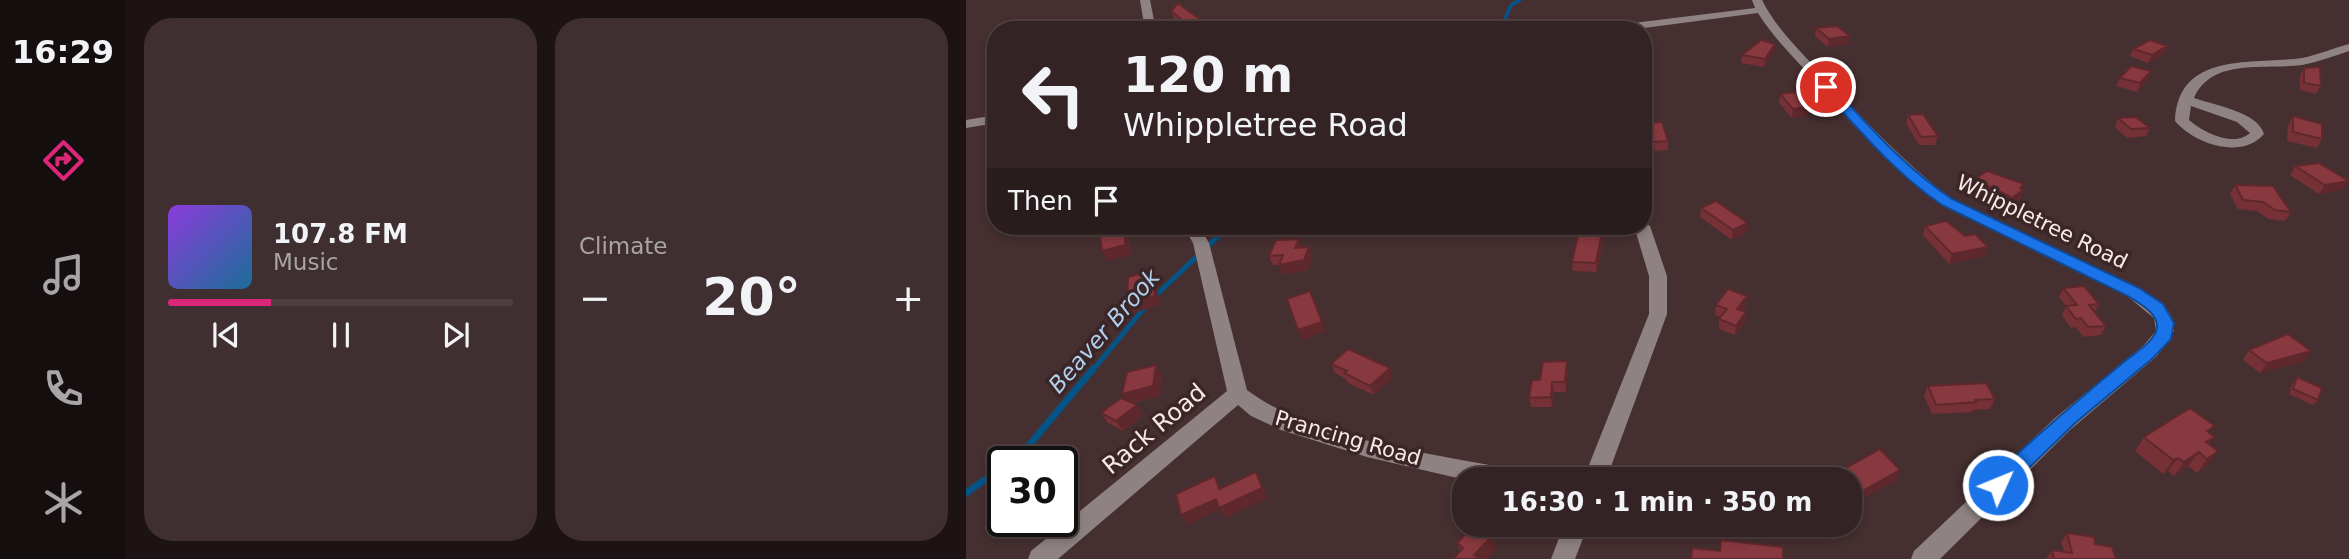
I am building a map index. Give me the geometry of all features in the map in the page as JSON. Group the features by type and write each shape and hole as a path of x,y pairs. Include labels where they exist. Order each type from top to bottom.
{"street":[{"path":"1146,0 1150,21"},
{"path":"1652,22 1759,5"},
{"name":"Whippletree Road","path":"1759,5 1891,159 1919,183 1947,202 2133,292 2157,308 2166,323 2165,335 2067,419 1923,559"},
{"path":"2187,100 2242,119 2256,129 2254,139 2235,142 2196,133 2182,121 2187,100 2197,80 2214,70 2302,61 2349,47"},
{"path":"966,124 987,120"},
{"path":"1196,235 1201,243 1237,394"},
{"path":"1599,467 1658,314 1658,276 1645,235"},
{"name":"Prancing Road","path":"1237,394 1254,409 1297,426 1362,447 1454,467"},
{"name":"Rack Road","path":"1040,559 1237,394"},
{"path":"1563,559 1571,537"}],"building":[{"path":"1178,3 1202,21 1183,21 1171,11"},
{"path":"1837,26 1850,36 1829,39 1816,28"},
{"path":"1761,40 1775,44 1765,59 1742,55"},
{"path":"2150,40 2167,46 2152,55 2133,49"},
{"path":"2131,66 2151,71 2140,83 2120,78"},
{"path":"2320,67 2321,86 2304,83 2304,68"},
{"path":"1795,92 1808,107 1793,109 1780,94"},
{"path":"1923,114 1938,136 1921,137 1908,115"},
{"path":"2293,116 2322,124 2322,139 2293,132"},
{"path":"2136,117 2150,128 2131,129 2118,118"},
{"path":"1662,122 1668,141 1653,142 1652,123"},
{"path":"2319,163 2349,181 2325,185 2295,166"},
{"path":"1987,171 2024,184 2020,188 2023,190 2012,198 1975,179"},
{"path":"2235,185 2273,186 2291,212 2275,210 2263,202 2243,200"},
{"path":"1716,201 1748,223 1733,230 1701,208"},
{"path":"1946,221 1965,236 1975,234 1988,247 1952,254 1925,226"},
{"path":"1100,235 1125,235 1125,245 1102,251"},
{"path":"1578,235 1601,235 1596,263 1572,262"},
{"path":"1299,239 1295,248 1309,247 1304,260 1279,265 1283,255 1269,256 1276,240"},
{"path":"1151,271 1155,296 1127,303 1128,277"},
{"path":"2084,286 2099,304 2089,305 2106,326 2088,327 2081,318 2076,319 2066,306 2077,305 2063,288"},
{"path":"1728,289 1747,296 1737,309 1746,312 1736,326 1719,319 1727,309 1716,305"},
{"path":"1310,291 1322,322 1298,330 1287,299"},
{"path":"2288,334 2311,351 2267,363 2249,350"},
{"path":"1348,349 1390,368 1370,386 1331,364"},
{"path":"1567,361 1565,382 1552,382 1551,397 1529,398 1532,380 1540,380 1543,362"},
{"path":"1156,365 1153,386 1122,394 1127,372"},
{"path":"2297,377 2322,388 2318,400 2293,389"},
{"path":"1986,383 1995,399 1936,405 1928,386"},
{"path":"1121,398 1137,405 1116,421 1101,413"},
{"path":"2190,408 2215,426 2207,431 2215,437 2206,442 2218,451 2207,459 2199,452 2184,462 2178,458 2173,460 2144,437"},
{"path":"1880,449 1900,470 1862,491 1862,467 1847,467"},
{"path":"1256,472 1262,488 1219,508 1216,499 1181,515 1176,494 1215,476 1219,489"},
{"path":"2067,533 2094,537 2095,544 2112,547 2116,559 2054,559 2052,550 2072,553"},
{"path":"1463,537 1491,537 1474,555 1480,559 1453,559 1463,548 1457,543"},
{"path":"1721,540 1783,547 1783,559 1691,559 1692,548 1720,551"}],"waterway":[{"name":"Beaver Brook","path":"1504,21 1511,5 1520,0"},
{"name":"Beaver Brook","path":"1154,297 1219,235"},
{"name":"Beaver Brook","path":"1092,371 1145,307"},
{"name":"Beaver Brook","path":"1028,446 1093,369"},
{"name":"Beaver Brook","path":"966,493 987,478"}],"route":[{"path":"1826,87 1891,159 1919,183 1947,202 2133,292 2157,308 2166,323 2165,335 2067,419 1998,485"}]}
